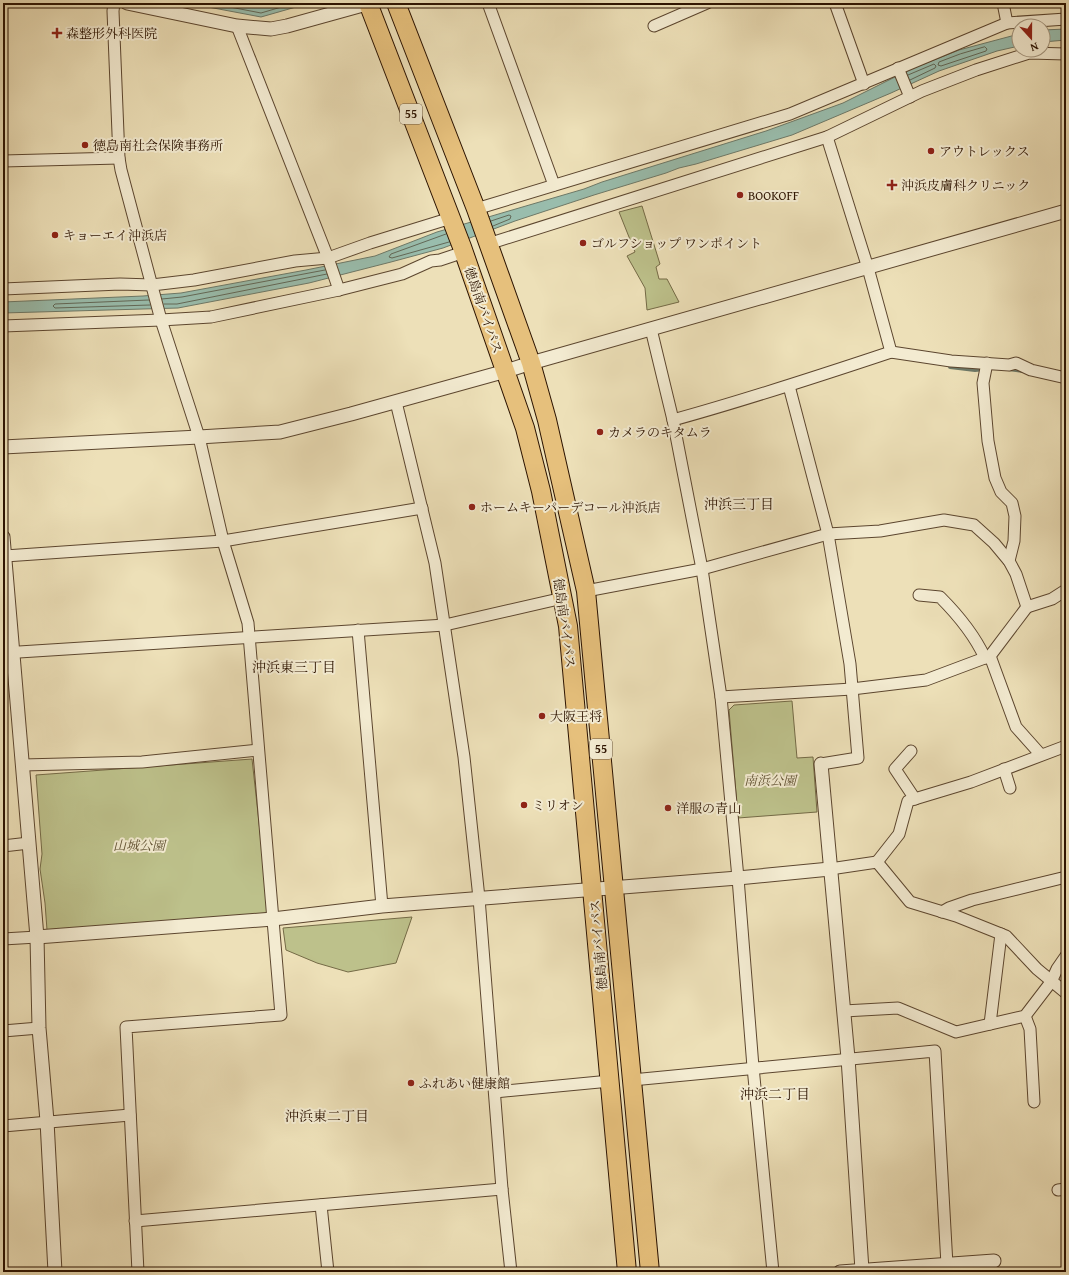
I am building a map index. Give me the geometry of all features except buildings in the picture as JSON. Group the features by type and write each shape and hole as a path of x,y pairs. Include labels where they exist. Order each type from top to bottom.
{"highway":[{"name":"徳島南バイパス","path":"369,3 453,222 525,428 541,491 563,598 568,626 627,1272"},
{"name":"徳島南バイパス","path":"396,3 477,214 531,363 548,420 586,591 650,1272"}],"street":[{"path":"114,3 113,11 119,158 161,320 198,437 223,541 248,623 281,1015 126,1027 138,1272"},
{"path":"126,3 237,26 271,29 287,26 369,3"},
{"path":"488,3 554,185"},
{"path":"654,26 707,3"},
{"path":"835,3 864,84"},
{"path":"1003,3 1007,23"},
{"path":"477,214 554,185 672,151 790,114 1007,23 1066,19"},
{"path":"237,26 328,258 339,290"},
{"path":"487,241 827,137 922,91 976,70 1029,53 1066,54"},
{"path":"898,68 910,97"},
{"path":"827,137 868,268 891,352"},
{"path":"3,161 119,158"},
{"path":"3,447 280,432 396,402 1066,211"},
{"path":"3,289 120,284 152,285 194,280 295,261 328,258 377,241 453,222"},
{"path":"3,326 211,317 339,290 402,274 431,261 440,260 463,250"},
{"path":"651,329 673,420 702,569 721,696 738,878 753,1067 773,1272"},
{"path":"673,420 789,386 891,352 951,361 1009,365 1016,363 1031,370 1066,378"},
{"path":"987,363 983,383 988,441 995,478 1001,492 1012,503 1015,516 1014,541 1009,562"},
{"path":"789,386 828,534 850,664 858,758 821,764 844,1011 865,1271"},
{"path":"396,402 435,562 464,757 479,898 502,1189 511,1272"},
{"path":"5,556 223,541 422,508"},
{"path":"586,591 702,569 828,534 880,531 944,520 974,525 994,543 1009,562 1016,574 1028,607"},
{"path":"3,537 8,653 22,765 37,936 39,1028 47,1121 55,1272"},
{"path":"721,696 852,689 926,680 987,657 1028,607 1052,599 1066,590"},
{"path":"919,595 940,597 959,616 987,657 1016,727 1041,755"},
{"path":"8,653 250,636 445,625 563,598"},
{"path":"358,630 382,906"},
{"path":"3,939 273,919 382,906 738,878 830,869 877,862 898,834 908,801 971,782 1066,746"},
{"path":"22,765 142,762 258,750"},
{"path":"911,751 895,769 915,799"},
{"path":"1004,769 1010,788"},
{"path":"3,846 29,844"},
{"path":"877,862 910,902 942,912 1006,936 1051,982 1066,993"},
{"path":"942,912 972,900 1066,877"},
{"path":"990,1024 1001,934"},
{"path":"844,1011 898,1008 956,1032 1025,1016 1051,982 1057,969 1066,956"},
{"path":"1025,1016 1030,1029 1034,1102"},
{"path":"3,1031 39,1028"},
{"path":"632,1080 753,1067 935,1051 946,1268"},
{"path":"494,1092 610,1081"},
{"path":"3,1126 130,1115"},
{"path":"135,1221 502,1189"},
{"path":"321,1205 328,1272"},
{"path":"840,1272 946,1268 994,1261"}],"green space":[{"path":"642,206 660,264 656,267 659,279 667,279 679,302 647,310 645,288 627,256 635,252 619,212"},
{"name":"南浜公園","path":"792,701 797,758 813,757 817,812 738,818 729,710 734,705"},
{"name":"山城公園","path":"252,759 269,913 47,930 40,869 42,854 36,775"},
{"path":"412,917 396,963 348,972 317,963 286,950 283,928"}],"water":[{"path":"187,3 310,3 261,17"},
{"path":"1066,29 1066,40 1051,41 1051,30"},
{"path":"1011,36 1011,48 997,51 939,71 792,135 594,195 515,221 443,248 309,283 178,308 3,313 3,302 181,293 375,256 437,232 584,189 602,182 766,131 843,103 911,69 959,50"}],"waterway":[{"path":"950,367 975,370 985,369"},
{"path":"1008,369 1023,371"}],"place":[{"name":"森整形外科医院","path":"57,33"},
{"name":"徳島南社会保険事務所","path":"85,145"},
{"name":"アウトレックス","path":"931,151"},
{"name":"沖浜皮膚科クリニック","path":"892,185"},
{"name":"BOOKOFF","path":"740,195"},
{"name":"キョーエイ沖浜店","path":"55,235"},
{"name":"ゴルフショップ ワンポイント","path":"583,243"},
{"name":"カメラのキタムラ","path":"600,432"},
{"name":"ホームキーパーデコール沖浜店","path":"472,507"},
{"name":"大阪王将","path":"542,716"},
{"name":"ミリオン","path":"524,805"},
{"name":"洋服の青山","path":"668,808"},
{"name":"ふれあい健康館","path":"411,1083"}],"district":[{"name":"沖浜三丁目","path":"739,504"},
{"name":"沖浜東三丁目","path":"294,667"},
{"name":"沖浜二丁目","path":"775,1094"},
{"name":"沖浜東二丁目","path":"327,1116"}]}
